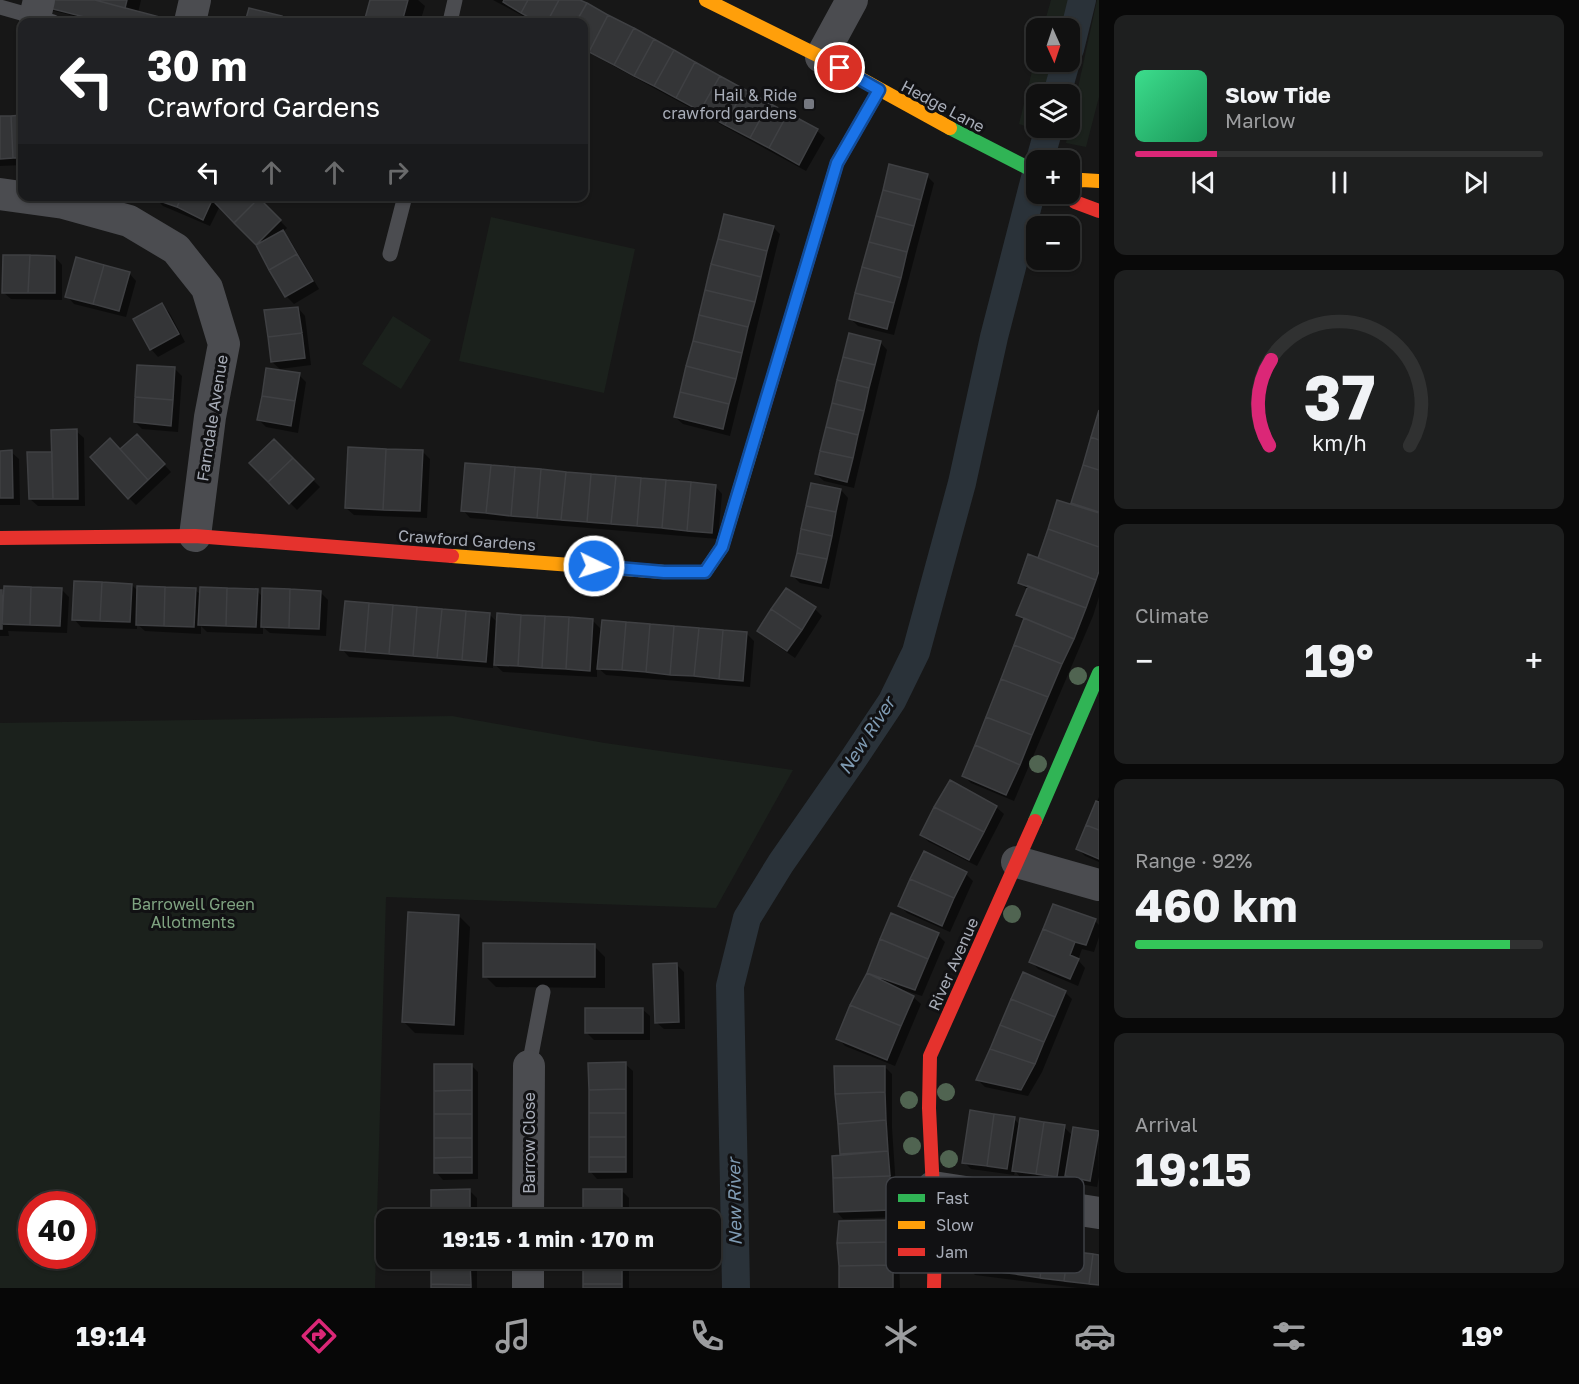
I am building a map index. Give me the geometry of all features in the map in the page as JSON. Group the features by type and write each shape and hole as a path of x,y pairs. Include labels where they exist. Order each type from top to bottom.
{"street":[{"path":"191,18 195,0"},
{"name":"Hedge Lane","path":"706,0 821,57 1026,168"},
{"path":"821,57 852,0"},
{"name":"Crawford Gardens","path":"0,538 195,536 664,572 705,572 722,547 837,163 879,90"},
{"path":"1080,181 1099,181"},
{"name":"Farndale Avenue","path":"0,194 18,197"},
{"name":"Farndale Avenue","path":"50,201 129,221 176,249 207,288 224,344 210,417 195,536"},
{"path":"1080,204 1099,211"},
{"name":"River Avenue","path":"932,1177 927,1082 930,1056 1099,673"},
{"path":"1017,862 1099,885"},
{"name":"Barrow Close","path":"528,1209 529,1066"},
{"path":"1084,1211 1099,1213"},
{"path":"528,1269 528,1288"},
{"name":"River Avenue","path":"934,1288 935,1273"}],"lane":[{"path":"451,18 455,0"},
{"path":"0,7 43,13"},
{"path":"390,254 404,201"},
{"path":"529,1066 543,992"}],"green space":[{"path":"1051,0 1069,0 1064,18 1046,18"},
{"path":"1097,0 1099,0 1099,97 1086,147 1066,143 1067,138 1080,138 1079,84"},
{"path":"1032,72 1049,72 1046,84 1029,84"},
{"path":"1026,96 1026,126 1019,124"},
{"path":"491,217 635,249 604,393 459,361"},
{"path":"393,316 431,340 401,389 362,364"},
{"name":"Barrowell Green Allotments","path":"452,716 605,743 793,770 716,908 386,897 375,1288 0,1288 0,723"}],"building":[{"path":"47,0 95,0 164,18 88,18 45,7"},
{"path":"95,0 127,0 125,8"},
{"path":"370,0 408,0 403,18 365,18"},
{"path":"504,0 528,0 521,13 503,2"},
{"path":"528,0 559,0 549,18 530,18 521,13"},
{"path":"559,0 580,0 587,3 578,18 549,18"},
{"path":"587,3 608,15 589,52 588,18 578,18"},
{"path":"249,8 282,16 281,18 246,18"},
{"path":"608,15 634,28 614,65 589,52"},
{"path":"634,28 654,39 634,76 614,65"},
{"path":"654,39 674,50 654,86 634,76"},
{"path":"674,50 695,62 676,98 654,86"},
{"path":"695,62 720,76 700,111 676,98"},
{"path":"720,76 744,89 725,125 700,111"},
{"path":"744,89 769,103 750,138 725,125"},
{"path":"769,103 788,113 769,148 750,138"},
{"path":"788,113 818,129 799,165 769,148"},
{"path":"18,115 18,158 13,158 11,116"},
{"path":"0,116 11,116 13,158 0,159"},
{"path":"889,164 928,174 921,200 883,190"},
{"path":"883,190 921,200 914,226 876,216"},
{"path":"160,201 180,201 177,207"},
{"path":"180,201 212,201 203,220 177,207"},
{"path":"217,201 256,201 234,223 215,203"},
{"path":"256,201 262,201 281,220 256,245 234,223"},
{"path":"724,214 774,226 767,251 718,239"},
{"path":"876,216 914,226 907,252 869,242"},
{"path":"283,230 297,254 269,270 256,245"},
{"path":"718,239 767,251 761,277 711,264"},
{"path":"869,242 907,252 901,278 862,267"},
{"path":"297,254 313,281 285,297 269,270"},
{"path":"3,255 30,255 28,293 2,293"},
{"path":"30,255 55,256 55,293 28,293"},
{"path":"76,257 104,265 93,304 65,297"},
{"path":"711,264 761,277 755,302 705,290"},
{"path":"104,265 130,272 119,311 93,304"},
{"path":"862,267 901,278 894,303 855,293"},
{"path":"705,290 755,302 748,327 699,315"},
{"path":"855,293 894,303 887,329 849,319"},
{"path":"162,303 179,334 150,350 133,319"},
{"path":"298,307 302,333 268,337 264,310"},
{"path":"699,315 748,327 742,353 693,341"},
{"path":"302,333 305,358 271,362 268,337"},
{"path":"849,333 881,341 875,365 843,357"},
{"path":"693,341 742,353 736,379 686,366"},
{"path":"843,357 875,365 869,388 837,380"},
{"path":"137,365 175,367 173,400 135,397"},
{"path":"686,366 736,379 729,404 680,392"},
{"path":"266,368 300,373 295,401 262,396"},
{"path":"837,380 869,388 864,411 832,403"},
{"path":"680,392 729,404 723,429 674,417"},
{"path":"262,396 295,401 291,426 257,420"},
{"path":"135,397 173,400 171,426 134,422"},
{"path":"832,403 864,411 858,435 826,427"},
{"path":"1099,410 1099,440 1091,437"},
{"path":"826,427 858,435 853,458 820,451"},
{"path":"77,429 78,499 53,499 51,430"},
{"path":"137,434 165,464 148,480 120,449"},
{"path":"1091,437 1099,440 1099,470 1083,465"},
{"path":"110,438 148,480 128,499 90,457"},
{"path":"274,439 293,458 268,482 249,463"},
{"path":"348,447 386,449 383,510 345,508"},
{"path":"386,449 423,450 420,511 383,510"},
{"path":"12,450 13,498 0,498 0,451"},
{"path":"820,451 853,458 847,482 815,474"},
{"path":"27,452 52,452 53,499 29,499"},
{"path":"293,458 314,479 289,504 268,482"},
{"path":"465,463 491,465 486,513 461,511"},
{"path":"491,465 515,467 511,516 486,513"},
{"path":"1083,465 1099,470 1099,512 1071,503"},
{"path":"515,467 541,469 537,518 511,516"},
{"path":"541,469 566,472 561,520 537,518"},
{"path":"566,472 591,474 587,522 561,520"},
{"path":"591,474 616,476 611,524 587,522"},
{"path":"616,476 641,478 637,526 611,524"},
{"path":"641,478 666,480 662,528 637,526"},
{"path":"666,480 691,482 687,531 662,528"},
{"path":"691,482 716,485 712,533 687,531"},
{"path":"811,483 841,489 836,512 806,506"},
{"path":"1057,500 1099,513 1099,547 1048,529"},
{"path":"806,506 836,512 832,536 801,529"},
{"path":"801,529 832,536 827,559 797,553"},
{"path":"1048,529 1099,547 1099,571 1096,580 1038,558"},
{"path":"797,553 827,559 821,583 791,576"},
{"path":"1028,554 1096,580 1086,608 1018,583"},
{"path":"74,581 102,582 100,621 72,620"},
{"path":"102,582 132,584 130,622 100,621"},
{"path":"4,586 31,587 30,625 2,624"},
{"path":"137,586 165,587 164,626 136,625"},
{"path":"1028,586 1086,608 1074,639 1016,615"},
{"path":"31,587 62,588 60,626 30,625"},
{"path":"165,587 196,588 194,627 164,626"},
{"path":"200,587 227,588 226,626 198,625"},
{"path":"227,588 258,589 256,627 226,626"},
{"path":"262,588 290,589 289,628 261,627"},
{"path":"786,588 816,607 802,630 771,609"},
{"path":"290,589 321,591 319,629 289,628"},
{"path":"0,590 2,590 2,629 0,629"},
{"path":"345,601 369,603 365,652 340,650"},
{"path":"369,603 393,605 389,654 365,652"},
{"path":"393,605 417,607 413,656 389,654"},
{"path":"417,607 442,609 437,658 413,656"},
{"path":"442,609 466,611 462,660 437,658"},
{"path":"771,609 802,630 787,651 757,631"},
{"path":"466,611 490,613 486,662 462,660"},
{"path":"497,613 521,615 518,666 494,665"},
{"path":"521,615 545,616 542,668 518,666"},
{"path":"545,616 569,617 566,669 542,668"},
{"path":"569,617 593,619 590,671 566,669"},
{"path":"1024,618 1074,639 1062,664 1014,645"},
{"path":"602,620 626,622 622,670 597,669"},
{"path":"626,622 650,624 646,672 622,670"},
{"path":"650,624 674,626 670,675 646,672"},
{"path":"674,626 699,628 694,676 670,675"},
{"path":"699,628 723,630 719,679 694,676"},
{"path":"723,630 747,632 743,681 719,679"},
{"path":"1014,645 1062,664 1048,697 1001,679"},
{"path":"1001,679 1048,697 1032,735 986,717"},
{"path":"986,717 1032,735 1020,765 975,745"},
{"path":"975,745 1020,765 1006,795 962,776"},
{"path":"950,780 997,806 984,832 934,807"},
{"path":"1096,801 1099,802 1099,830 1086,825"},
{"path":"934,807 984,832 969,860 920,835"},
{"path":"1086,825 1099,830 1099,859 1076,849"},
{"path":"924,851 967,872 954,898 910,879"},
{"path":"910,879 954,898 942,926 898,906"},
{"path":"1053,904 1096,919 1086,945 1043,929"},
{"path":"408,912 459,915 454,1025 402,1022"},
{"path":"891,913 939,933 928,959 880,939"},
{"path":"1043,929 1075,942 1070,955 1079,959 1070,979 1029,962"},
{"path":"880,939 928,959 915,990 867,973"},
{"path":"483,943 595,944 595,977 483,977"},
{"path":"677,963 679,1022 655,1023 653,964"},
{"path":"1023,972 1066,991 1055,1017 1011,999"},
{"path":"867,973 914,996 901,1026 850,1005"},
{"path":"1011,999 1055,1017 1044,1042 1000,1025"},
{"path":"850,1005 901,1026 887,1060 836,1039"},
{"path":"585,1008 643,1008 643,1033 585,1033"},
{"path":"1000,1025 1044,1042 1035,1064 990,1049"},
{"path":"990,1049 1035,1064 1021,1090 976,1080"},
{"path":"626,1062 626,1089 589,1090 588,1063"},
{"path":"434,1064 472,1064 472,1090 434,1091"},
{"path":"834,1066 885,1066 885,1092 835,1094"},
{"path":"626,1089 626,1113 589,1113 589,1090"},
{"path":"472,1090 472,1114 434,1114 434,1091"},
{"path":"885,1092 886,1120 838,1124 835,1094"},
{"path":"970,1110 994,1114 987,1166 962,1163"},
{"path":"589,1113 626,1113 626,1137 589,1137"},
{"path":"434,1114 472,1114 472,1138 434,1138"},
{"path":"994,1114 1015,1117 1007,1169 987,1166"},
{"path":"1020,1118 1044,1122 1036,1174 1012,1171"},
{"path":"886,1120 888,1151 840,1154 838,1124"},
{"path":"1044,1122 1065,1125 1057,1177 1036,1174"},
{"path":"1073,1127 1099,1131 1090,1181 1084,1180 1084,1177 1065,1176"},
{"path":"589,1137 626,1137 626,1157 589,1157"},
{"path":"434,1138 472,1138 472,1157 434,1158"},
{"path":"888,1151 890,1176 833,1178 832,1156"},
{"path":"472,1157 472,1173 434,1173 434,1158"},
{"path":"589,1157 626,1157 626,1172 589,1172"},
{"path":"890,1176 886,1177 886,1210 834,1212 833,1178"},
{"path":"470,1189 470,1209 431,1209 431,1190"},
{"path":"583,1189 622,1189 622,1209 583,1209"},
{"path":"886,1220 886,1242 837,1243 839,1221"},
{"path":"886,1242 886,1265 839,1266 837,1243"},
{"path":"1084,1253 1093,1254 1089,1284 1064,1281 1065,1273 1084,1273"},
{"path":"1093,1254 1099,1255 1099,1285 1089,1284"},
{"path":"886,1265 886,1273 893,1273 893,1288 839,1288 839,1266"},
{"path":"431,1269 470,1269 471,1285 431,1284"},
{"path":"583,1269 622,1269 622,1284 583,1284"},
{"path":"1015,1273 1041,1273 1040,1278"},
{"path":"1041,1273 1065,1273 1064,1281 1040,1278"},
{"path":"431,1284 471,1285 471,1288 431,1288"},
{"path":"583,1284 622,1284 622,1288 583,1288"}],"waterway":[{"name":"New River","path":"1078,18 1082,0"},
{"name":"New River","path":"1060,84 1063,72"},
{"name":"New River","path":"1043,150 1046,138"},
{"name":"New River","path":"736,1288 730,986 747,918 781,863 892,701 916,652 962,483 994,337 1028,204"}],"traffic: fast":[{"path":"950,128 1026,167"},
{"path":"1035,821 1099,673"}],"traffic: slow":[{"path":"706,0 821,57 950,128"},
{"path":"1080,181 1099,181"},
{"path":"452,556 664,572 705,572 722,547 759,424"}],"traffic: jam":[{"path":"759,424 837,163 879,90"},
{"path":"1080,204 1099,211"},
{"path":"0,538 195,536 452,556"},
{"path":"932,1177 929,1108 930,1056 1035,821"},
{"path":"934,1273 934,1288"}],"place":[{"name":"Hail & Ride crawford gardens","path":"809,104"}],"route":[{"path":"594,566 664,572 705,572 722,547 837,163 879,90 840,68"}]}
